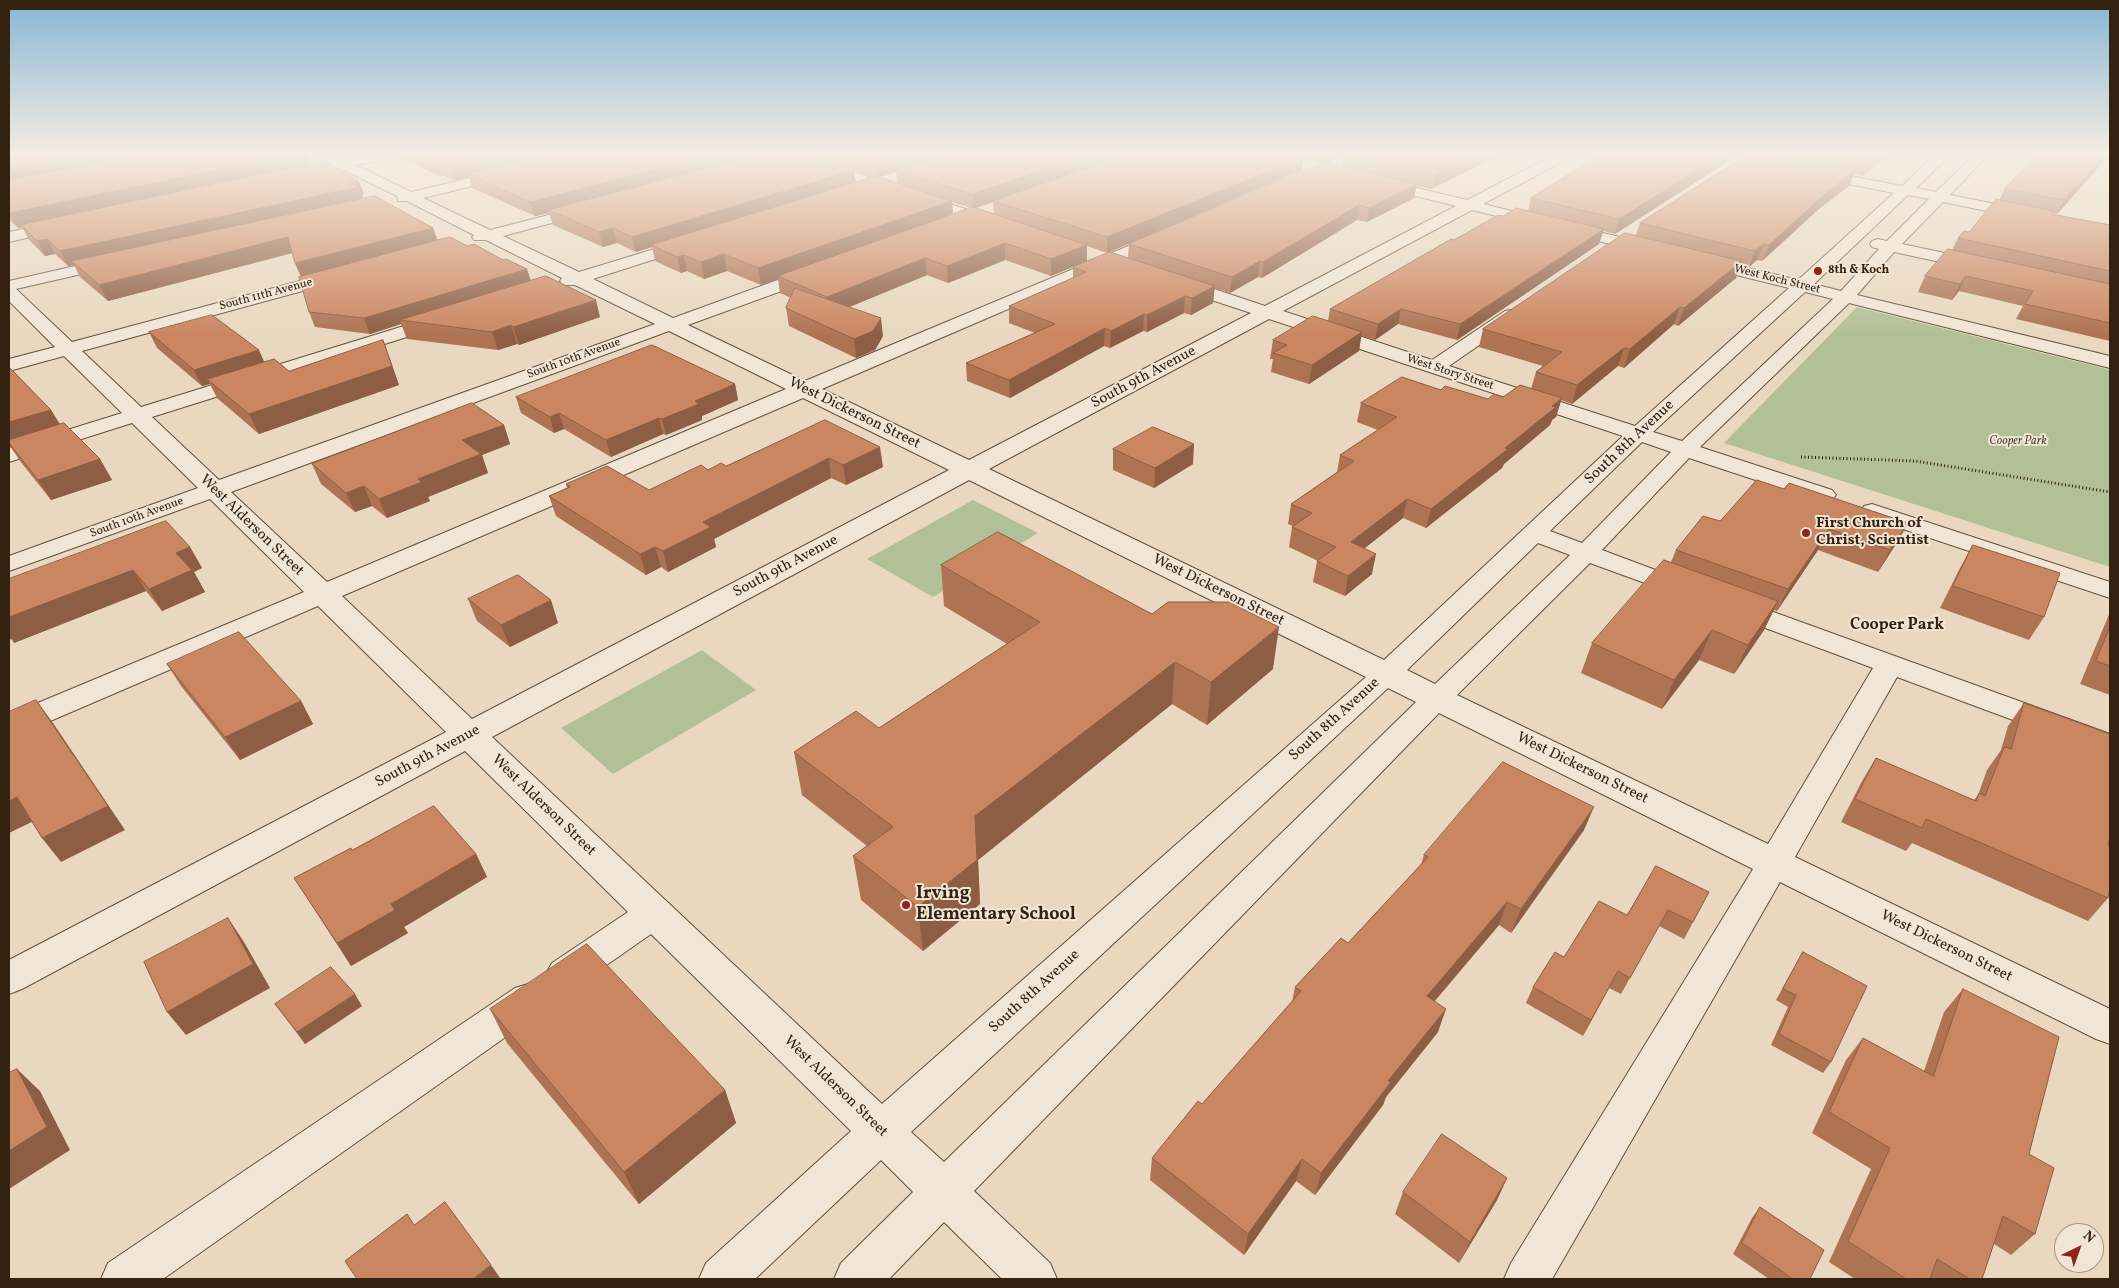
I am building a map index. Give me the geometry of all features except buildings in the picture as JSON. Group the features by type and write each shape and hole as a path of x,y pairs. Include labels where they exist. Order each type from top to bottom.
{"street":[{"name":"West Dickerson Street","path":"435,216 479,238 576,278 2110,1027"},
{"path":"479,238 559,216"},
{"path":"945,226 972,216"},
{"path":"972,216 1018,230"},
{"name":"South 9th Avenue","path":"9,978 470,736 1447,216"},
{"path":"1514,216 1666,253"},
{"name":"South 8th Avenue","path":"722,1279 881,1132 1386,674 1638,434 1877,216"},
{"path":"857,1279 1437,698 1586,553 1685,450 1845,297 1920,216"},
{"path":"2035,216 2044,218"},
{"path":"9,237 76,223"},
{"path":"9,727 1180,230"},
{"path":"1602,252 1634,231"},
{"path":"548,287 708,237"},
{"path":"1852,238 1997,270"},
{"path":"1082,252 1137,270"},
{"path":"9,286 133,258"},
{"name":"West Koch Street","path":"1686,258 2110,362"},
{"name":"South 10th Avenue","path":"9,564 835,265"},
{"name":"South 11th Avenue","path":"9,365 356,271"},
{"name":"West Story Street","path":"1165,279 2110,590"},
{"name":"West Alderson Street","path":"9,292 1034,1279"},
{"path":"1434,367 1522,307"},
{"path":"9,455 455,316"},
{"path":"1533,533 2110,745"},
{"path":"1526,1279 1774,863 1890,664"},
{"path":"124,1279 654,913"}],"path":[{"path":"1757,473 1779,461 1811,456 1915,461 2110,492"}],"green space":[{"name":"Cooper Park","path":"1857,307 2110,370 2110,567 1724,443"},
{"path":"973,500 1038,533 933,597 867,559"},
{"path":"702,650 756,690 613,774 561,728"}],"place":[{"name":"8th & Koch","path":"1818,271"},
{"name":"First Church of Christ, Scientist","path":"1806,533"},
{"name":"Irving Elementary School","path":"906,905"}],"district":[{"name":"Cooper Park","path":"1897,626"}]}
